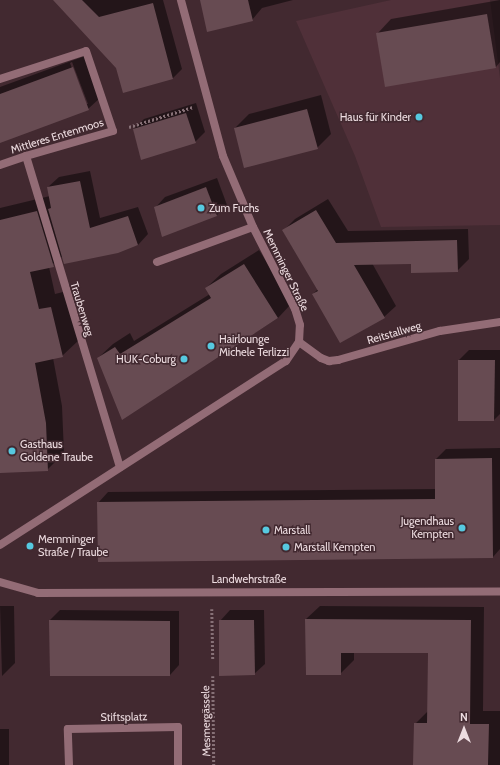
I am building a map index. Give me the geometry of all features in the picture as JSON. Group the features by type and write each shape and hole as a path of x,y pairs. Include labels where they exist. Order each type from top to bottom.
{"street":[{"name":"Memminger Straße","path":"181,0 223,156 253,227 295,309 300,325 299,342"},
{"name":"Mittleres Entenmoos","path":"0,79 86,51 113,131 0,165"},
{"name":"Traubenweg","path":"26,156 120,468"},
{"path":"158,262 253,227"},
{"name":"Reitstallweg","path":"299,342 321,358 330,361 440,331 500,322"},
{"path":"0,544 286,361 299,342"},
{"name":"Landwehrstraße","path":"0,582 38,593 212,590 500,591"},
{"name":"Stiftsplatz","path":"69,765 68,729 178,727 178,765"}],"path":[{"path":"113,131 208,102"},
{"path":"212,590 213,660"},
{"name":"Mesmergässele","path":"213,676 214,765"}],"shaded area":[{"name":"Haus für Kinder","path":"391,0 490,0 500,78 500,225 381,227 355,156 296,21"}],"building":[{"path":"53,0 82,0 99,17 153,3 173,79 123,93 116,68"},
{"path":"200,0 248,0 253,21 207,32"},
{"path":"487,14 496,68 385,87 376,33"},
{"path":"73,67 89,110 0,143 0,94"},
{"path":"307,109 318,149 244,168 234,128"},
{"path":"186,113 196,143 141,160 133,129"},
{"path":"80,181 90,228 128,216 138,245 118,253 64,264 48,209 51,208 47,187"},
{"path":"206,187 217,216 162,237 154,207"},
{"path":"316,210 336,243 457,240 458,272 411,273 411,264 354,265 385,318 340,343 312,294 318,291 282,230"},
{"path":"37,211 54,267 30,272 39,309 51,307 63,357 35,363 46,423 48,471 0,473 0,220"},
{"path":"244,264 278,318 122,420 97,358 115,347 120,354 211,298 205,288"},
{"path":"458,360 495,360 494,421 458,421"},
{"name":"Marstall","path":"492,458 493,558 98,562 97,502 435,499 435,459"},
{"path":"305,619 471,620 470,724 489,724 488,765 413,765 414,723 427,723 428,653 341,653 341,675 306,675"},
{"path":"49,620 170,621 170,676 50,676"},
{"path":"219,620 254,620 255,675 219,676"}],"place":[{"name":"Haus für Kinder","path":"419,117"},
{"name":"Zum Fuchs","path":"201,208"},
{"name":"Hairlounge Michele Terlizzi","path":"211,346"},
{"name":"HUK-Coburg","path":"184,359"},
{"name":"Gasthaus Goldene Traube","path":"12,451"},
{"name":"Jugendhaus Kempten","path":"462,528"},
{"name":"Marstall","path":"266,530"},
{"name":"Memminger Straße / Traube","path":"30,546"},
{"name":"Marstall Kempten","path":"286,547"}]}
